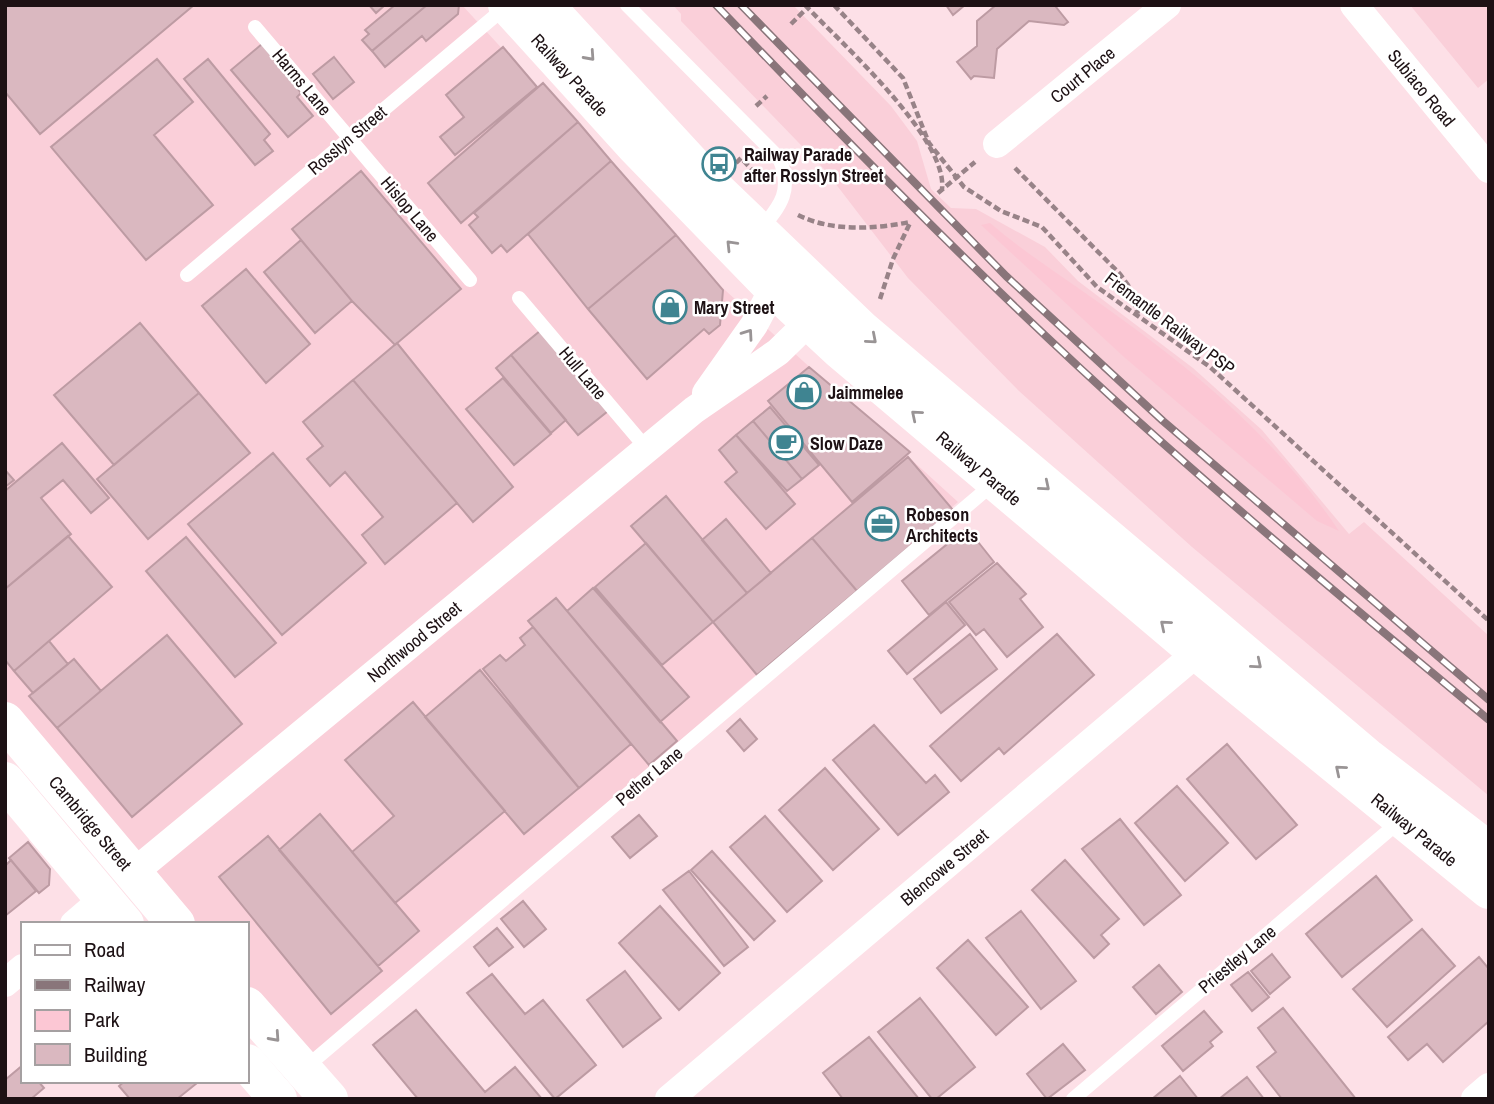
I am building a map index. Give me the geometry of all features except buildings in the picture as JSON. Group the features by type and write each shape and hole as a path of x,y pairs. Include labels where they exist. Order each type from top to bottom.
{"main road":[{"name":"Railway Parade","path":"507,5 635,146 781,275 995,482 1367,757 1489,852"},
{"name":"Railway Parade","path":"545,5 649,121 758,232 781,275"},
{"name":"Railway Parade","path":"819,312 1209,642 1401,820 1489,890"},
{"name":"Cambridge Street","path":"17,735 174,922"},
{"path":"17,735 62,812 107,866 108,892 114,912"},
{"path":"5,781 114,912"},
{"path":"248,1007 329,1099"},
{"path":"248,1064 274,1097"}],"street":[{"name":"Court Place","path":"997,144 1167,5"},
{"name":"Subiaco Road","path":"1354,5 1489,169"},
{"name":"Northwood Street","path":"694,410 754,325 781,275"},
{"name":"Northwood Street","path":"133,873 694,410 778,352 819,312"},
{"name":"Blencowe Street","path":"669,1099 1209,642"},
{"path":"81,922 114,912"},
{"path":"5,982 21,970"},
{"path":"1475,1099 1489,1087"}],"lane":[{"name":"Rosslyn Street","path":"187,275 507,5"},
{"path":"627,5 779,158 786,180 786,192 783,202 758,232"},
{"name":"Harms Lane","path":"255,27 349,138"},
{"name":"Hislop Lane","path":"349,138 470,280"},
{"name":"Hull Lane","path":"519,298 647,449"},
{"name":"Pether Lane","path":"303,1069 995,482"},
{"name":"Priestley Lane","path":"1073,1099 1401,820"}],"path":[{"name":"Fremantle Railway PSP","path":"834,5 903,78 929,143 956,178 988,204 1042,226 1097,287 1210,367 1489,621"},
{"path":"791,24 806,7 898,100 942,173 940,191 997,144 1024,180 1124,279 1138,315"},
{"path":"794,213 815,222 853,227 910,222 893,259 880,299"}],"shaded area":[{"path":"5,5 462,5 715,281 958,502 285,1079 248,1030 248,922 163,922 5,718"},
{"path":"673,5 793,5 891,106 917,141 931,189 951,208 976,209 1045,247 1078,281 1193,368 1262,430 1349,534 1364,522 1489,636 1489,796 1192,547 1019,391 908,278 825,170 681,21 681,14"},
{"path":"1410,5 1489,5 1489,79 1478,88"}],"green space":[{"path":"990,223 1154,343 1213,390 1267,442 1339,531 1317,521 1124,357 981,225"}],"railway":[{"path":"716,5 923,217 1083,371 1268,535 1489,720"},
{"path":"741,5 1006,276 1163,421 1489,700"}],"place":[{"name":"Railway Parade after Rosslyn Street","path":"719,164"},
{"name":"Mary Street","path":"670,307"},
{"name":"Jaimmelee","path":"804,392"},
{"name":"Slow Daze","path":"786,443"},
{"name":"Robeson Architects","path":"882,524"}]}
